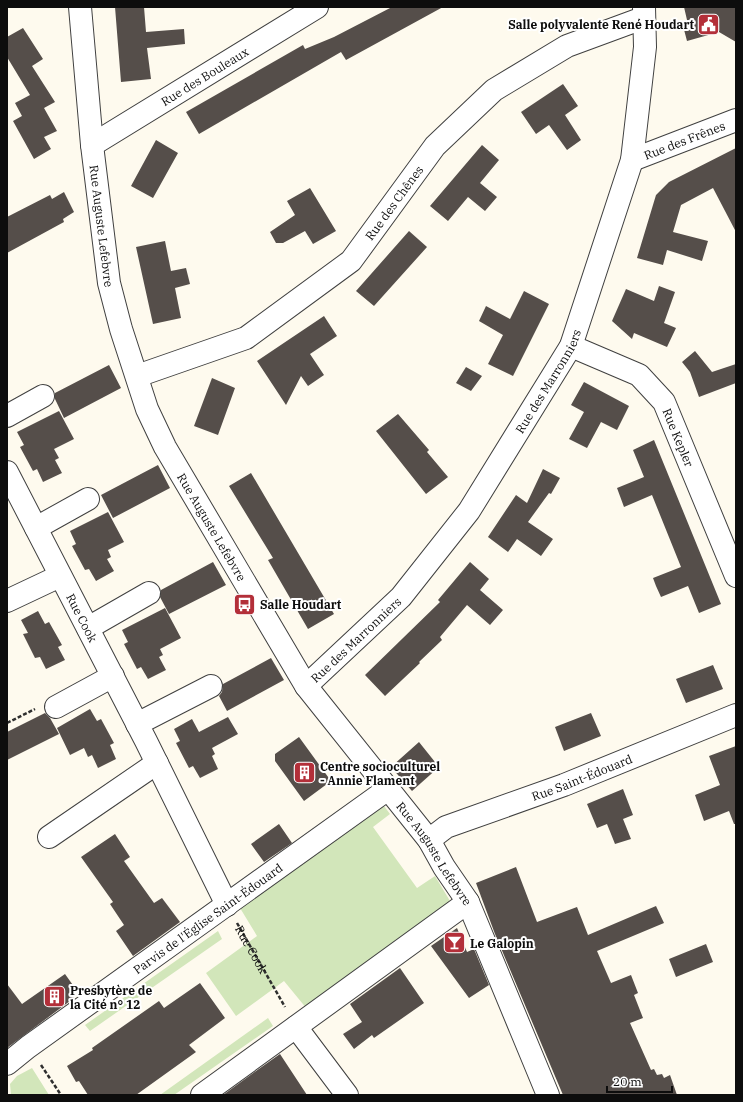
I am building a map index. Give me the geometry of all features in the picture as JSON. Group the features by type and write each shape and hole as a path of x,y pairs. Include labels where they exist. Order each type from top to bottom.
{"street":[{"name":"Rue Auguste Lefebvre","path":"80,7 92,145 109,283 147,409 165,447 306,686 429,840 444,867 468,902 548,1095"},
{"name":"Rue des Bouleaux","path":"92,145 317,7"},
{"name":"Rue des Marronniers","path":"306,686 401,597 468,511 571,346 632,160 645,47 644,13"},
{"name":"Rue des Chênes","path":"137,376 246,338 351,262 435,146 494,90 567,46 644,13"},
{"name":"Rue des Frênes","path":"632,160 736,120"},
{"name":"Rue Kepler","path":"571,346 639,375 664,402 736,576"},
{"path":"7,416 43,396"},
{"name":"Rue Cook","path":"8,476 113,676 227,905"},
{"path":"36,528 88,499"},
{"path":"7,601 60,576"},
{"path":"88,628 149,593"},
{"path":"56,707 113,676"},
{"path":"137,724 211,686"},
{"name":"Rue Saint-Édouard","path":"429,840 446,827 564,785 736,715"},
{"path":"49,837 157,763"},
{"name":"Parvis de l'Église Saint-Édouard","path":"7,1064 28,1047 388,789"},
{"path":"202,1095 468,902"},
{"path":"296,1027 347,1095"}],"path":[{"path":"7,723 38,707 56,707"},
{"name":"Rue Cook","path":"227,905 296,1027"},
{"path":"28,1047 61,1095"}],"green space":[{"path":"384,806 390,814 373,827 417,888 435,876 453,906 307,1009 284,981 236,1016 206,973 257,936 240,908"},
{"path":"218,931 222,939 90,1031 85,1025"},
{"path":"268,1018 273,1026 174,1095 160,1095"},
{"path":"32,1068 49,1095 11,1095 10,1084 17,1076"}],"building":[{"path":"115,7 144,7 146,32 184,29 185,44 147,48 151,79 121,82"},
{"path":"392,7 443,7 346,60 341,52 199,134 186,112 303,45 305,49 334,37"},
{"name":"Salle polyvalente René Houdart","path":"684,7 736,7 736,42 719,32 687,41 682,22 687,20"},
{"path":"23,28 43,59 32,66 55,102 44,108 57,131 44,137 51,149 34,159 13,121 22,116 15,103 30,95 7,57 7,37"},
{"path":"563,84 578,106 565,115 581,140 567,150 549,125 536,134 521,112"},
{"path":"156,140 178,153 153,198 131,186"},
{"path":"482,145 499,160 480,183 497,197 485,211 468,197 448,221 430,206"},
{"path":"736,148 736,232 713,188 681,205 673,232 708,241 702,261 667,250 663,265 637,258 656,195 669,182"},
{"path":"310,188 336,231 313,244 305,231 283,243 276,243 270,232 295,215 287,201"},
{"path":"64,192 74,212 63,219 64,222 7,253 7,217 50,195 52,199"},
{"path":"409,231 427,247 374,306 356,291"},
{"path":"165,241 171,271 186,268 190,284 175,288 181,318 153,324 136,247"},
{"path":"659,286 675,292 664,323 676,328 667,347 634,333 632,339 612,321 626,289 654,301"},
{"path":"524,291 549,304 513,376 488,364 503,335 479,321 486,306 510,319"},
{"path":"324,316 337,336 310,354 324,375 308,386 301,376 286,405 257,361"},
{"path":"695,351 712,372 736,364 736,383 699,397 690,372 682,362"},
{"path":"109,365 121,388 64,418 55,399 55,393"},
{"path":"466,367 482,376 471,391 456,383"},
{"path":"212,378 235,388 218,435 194,426"},
{"path":"584,382 629,406 617,430 601,422 587,448 569,439 584,412 571,405"},
{"path":"59,411 74,439 54,449 59,458 55,460 62,473 43,482 37,469 33,471 20,447 24,445 17,432"},
{"path":"398,414 429,450 427,452 448,477 426,494 376,431"},
{"path":"654,440 721,604 699,613 688,586 661,597 656,586 653,578 681,567 652,495 624,507 617,488 644,477 633,450"},
{"path":"158,465 170,488 113,518 101,495"},
{"path":"543,469 560,478 551,494 549,493 528,522 553,539 541,556 517,539 508,552 488,537 516,495 527,503"},
{"path":"251,473 334,614 308,629 268,560 273,558 229,486"},
{"path":"108,512 124,542 108,550 111,557 107,559 114,571 96,581 89,569 85,570 72,546 76,544 70,531"},
{"path":"213,562 226,585 169,614 160,597 161,590"},
{"path":"470,562 489,579 480,590 503,610 490,625 467,605 440,637 442,640 385,696 365,675 440,602 438,600"},
{"path":"165,608 181,638 160,649 163,655 159,657 166,670 148,679 141,667 137,669 124,644 128,642 122,630"},
{"path":"38,611 45,624 49,622 62,645 58,647 65,660 46,669 40,657 35,658 23,634 28,633 21,620"},
{"path":"271,658 284,680 227,711 219,696 222,692 223,684"},
{"path":"713,665 723,689 686,703 676,679"},
{"path":"90,709 97,721 101,719 114,743 110,745 116,759 98,768 92,755 88,757 84,748 70,755 57,728"},
{"path":"45,713 50,718 59,734 7,760 7,732"},
{"path":"591,713 601,736 564,751 555,727"},
{"path":"228,717 238,734 212,748 215,754 212,756 218,769 200,778 193,766 189,768 176,743 180,741 174,729 192,719 199,732"},
{"name":"Centre socioculturel - Annie Flament","path":"299,737 331,781 304,801 275,761 275,754"},
{"path":"419,742 439,767 412,791 391,767"},
{"path":"736,746 736,824 734,824 729,811 704,821 695,795 720,785 709,756"},
{"path":"623,789 633,815 623,819 631,839 615,844 607,824 597,828 587,804"},
{"path":"279,824 292,843 264,862 251,844"},
{"path":"115,834 130,857 124,861 154,903 162,898 180,922 133,956 116,931 124,925 110,904 113,902 81,857"},
{"path":"516,867 537,922 577,907 588,935 656,906 664,923 597,951 611,983 631,975 638,993 634,995 643,1018 630,1023 651,1070 654,1069 657,1075 662,1074 664,1078 670,1075 677,1095 563,1095 495,934 476,883"},
{"path":"457,928 467,952 474,949 489,985 469,998 431,946"},
{"path":"706,944 713,962 676,977 669,959"},
{"path":"400,968 424,1003 374,1038 372,1035 354,1049 343,1034 362,1022 350,1004"},
{"path":"65,974 75,988 70,992 74,998 7,1048 7,984 22,1004"},
{"path":"200,983 225,1018 189,1045 196,1052 136,1095 88,1095 79,1081 76,1082 67,1066 93,1050 92,1048 159,1001 164,1008"},
{"path":"280,1054 307,1095 223,1095 256,1071"}],"place":[{"name":"Salle polyvalente René Houdart","path":"709,24"},
{"name":"Salle Houdart","path":"244,604"},
{"name":"Centre socioculturel - Annie Flament","path":"304,773"},
{"name":"Le Galopin","path":"454,943"},
{"name":"Presbytère de la Cité n° 12","path":"55,997"}]}
